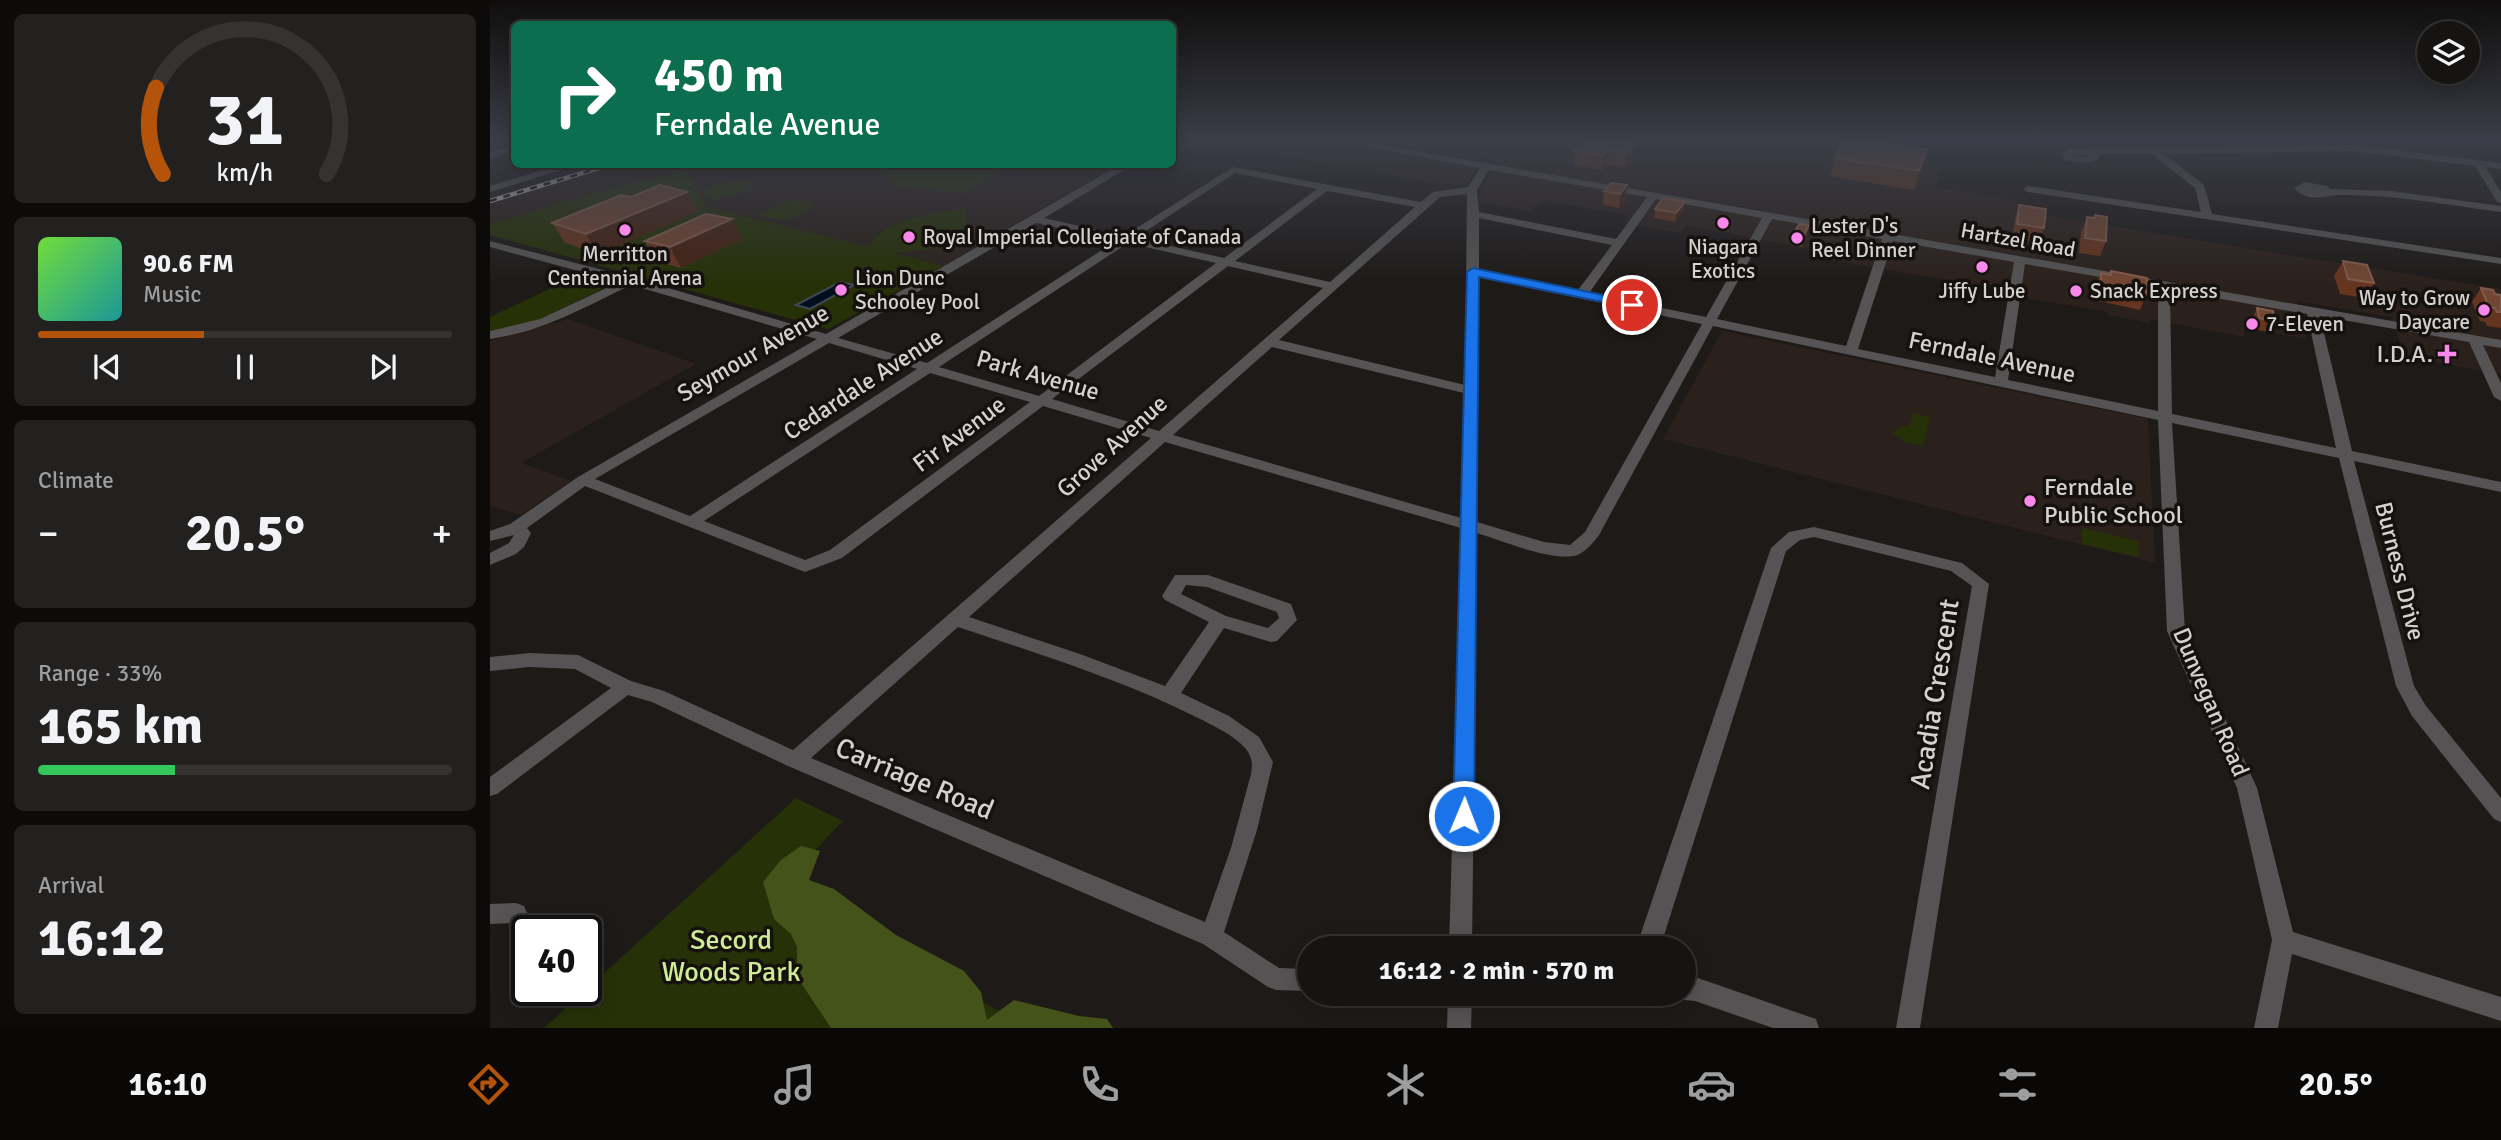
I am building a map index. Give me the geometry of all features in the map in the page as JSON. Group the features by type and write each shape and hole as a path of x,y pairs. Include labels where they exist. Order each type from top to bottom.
{"street":[{"name":"Seymour Avenue","path":"490,536 516,528 583,480 1086,189"},
{"name":"Cedardale Avenue","path":"693,521 1204,189"},
{"name":"Fir Avenue","path":"583,480 805,566 836,554 1323,189"},
{"path":"1336,189 1424,206"},
{"name":"Hartzel Road","path":"1618,189 2501,344"},
{"path":"2028,189 2501,261"},
{"path":"2200,189 2207,216"},
{"path":"1461,936 1474,214 1472,190"},
{"name":"Grove Avenue","path":"795,760 1437,194 1472,190"},
{"path":"2330,192 2391,194 2501,209"},
{"path":"1582,294 1653,195"},
{"path":"1474,214 1621,243"},
{"path":"1708,320 1769,215"},
{"path":"1034,219 1332,286"},
{"path":"1851,350 1889,236"},
{"name":"Park Avenue","path":"490,244 630,281 1544,547 1573,551 1591,535 1708,320"},
{"path":"2001,382 2020,260"},
{"name":"Ferndale Avenue","path":"1473,272 2501,487"},
{"path":"490,335 532,325 630,281"},
{"name":"Dunvegan Road","path":"2164,286 2165,416 2176,631 2247,788 2283,940 2266,1028"},
{"name":"Burness Drive","path":"2313,312 2345,454 2404,685 2419,711 2501,813"},
{"path":"2474,340 2501,397"},
{"path":"1269,342 1470,390"},
{"path":"490,559 512,550 522,539 523,533 516,528"},
{"name":"Acadia Crescent","path":"1652,936 1779,548 1795,536 1814,532 1956,567 1981,584 1908,1028"},
{"path":"1181,579 1208,580 1285,608 1288,620 1271,636 1220,620 1171,596 1181,579"},
{"path":"955,619 1170,694 1238,730 1260,749 1263,762 1246,837 1211,936"},
{"path":"1170,694 1220,620"},
{"name":"Carriage Road","path":"490,664 529,660 578,662 625,687 657,696 795,760 1211,936 1276,979 1297,980"},
{"path":"490,788 625,687"},
{"path":"490,914 516,913"},
{"path":"2283,940 2501,1009"},
{"path":"1696,989 1807,1028"},
{"path":"1460,1006 1460,1028"}],"shaded area":[{"name":"Royal Imperial Collegiate of Canada","path":"537,189 608,189 490,224 490,203"},
{"name":"Royal Imperial Collegiate of Canada","path":"698,189 1075,189 943,266 707,207"},
{"path":"1482,189 1943,189 2017,200 2016,211 2501,289 2501,374 2404,357 2392,317 2297,301 2307,339 2244,328 2244,337 2149,319 2149,323 2108,315 2108,312 2024,298 2024,293 1818,258 1819,251 1686,225 1680,233 1623,223 1629,215 1544,201 1529,211 1481,203"},
{"path":"568,319 696,364 521,463 572,481 520,515 490,506 490,341"},
{"name":"Ferndale Public School","path":"1722,331 2148,419 2155,563 1663,439"}],"green space":[{"path":"698,189 707,207 869,247 876,237 898,223 965,208 968,240 958,246 895,253 943,266 828,329 490,235 490,224 604,190"},
{"path":"705,189 750,189 733,197 712,200 710,196 706,197"},
{"path":"922,189 973,189 966,193"},
{"path":"793,200 811,203 813,208 787,221 755,216"},
{"path":"573,278 606,287 536,321 490,331 490,317"},
{"path":"1913,413 1930,417 1923,446 1905,442 1893,433 1902,426 1909,427"},
{"path":"2082,528 2138,541 2139,557 2082,544"},
{"name":"Secord Woods Park","path":"796,798 843,821 772,894 1033,1028 544,1028 568,1006 602,1006 602,975"},
{"path":"801,846 820,851 809,880 834,889 896,935 964,971 981,992 987,1020 1014,1000 1079,1016 1107,1019 1113,1028 831,1028 797,977 797,947 791,934 774,919 763,882 781,860"}],"water":[{"path":"840,282 854,285 810,309 796,305"}],"building":[{"path":"650,189 687,192 586,234 552,223 621,195 631,197"},
{"path":"1606,189 1624,189 1620,194 1604,191"},
{"path":"1663,198 1685,202 1676,213 1655,209"},
{"path":"2019,205 2046,209 2044,228 2017,224"},
{"path":"706,214 732,219 670,247 645,241"},
{"path":"2095,215 2107,217 2106,241 2085,238 2087,217 2095,218"},
{"path":"1799,224 1809,225 1803,237 1793,235"},
{"path":"2343,261 2367,265 2374,283 2348,279"},
{"path":"2111,271 2147,278 2146,295 2101,286 2101,273 2111,275"},
{"path":"2481,288 2501,295 2501,312 2489,307"},
{"name":"7-Eleven","path":"2257,308 2273,311 2275,321 2259,318"}],"railway":[{"path":"490,201 530,189"}],"place":[{"name":"Niagara Exotics","path":"1723,223"},
{"name":"Merritton Centennial Arena","path":"625,230"},
{"name":"Royal Imperial Collegiate of Canada","path":"909,237"},
{"name":"Lester D's Reel Dinner","path":"1797,238"},
{"name":"Jiffy Lube","path":"1982,267"},
{"name":"Lion Dunc Schooley Pool","path":"841,290"},
{"name":"Snack Express","path":"2076,291"},
{"name":"Way to Grow Daycare","path":"2484,310"},
{"name":"7-Eleven","path":"2252,324"},
{"name":"I.D.A.","path":"2447,354"},
{"name":"Ferndale Public School","path":"2030,501"}],"route":[{"path":"1464,816 1473,272 1632,305"}]}
